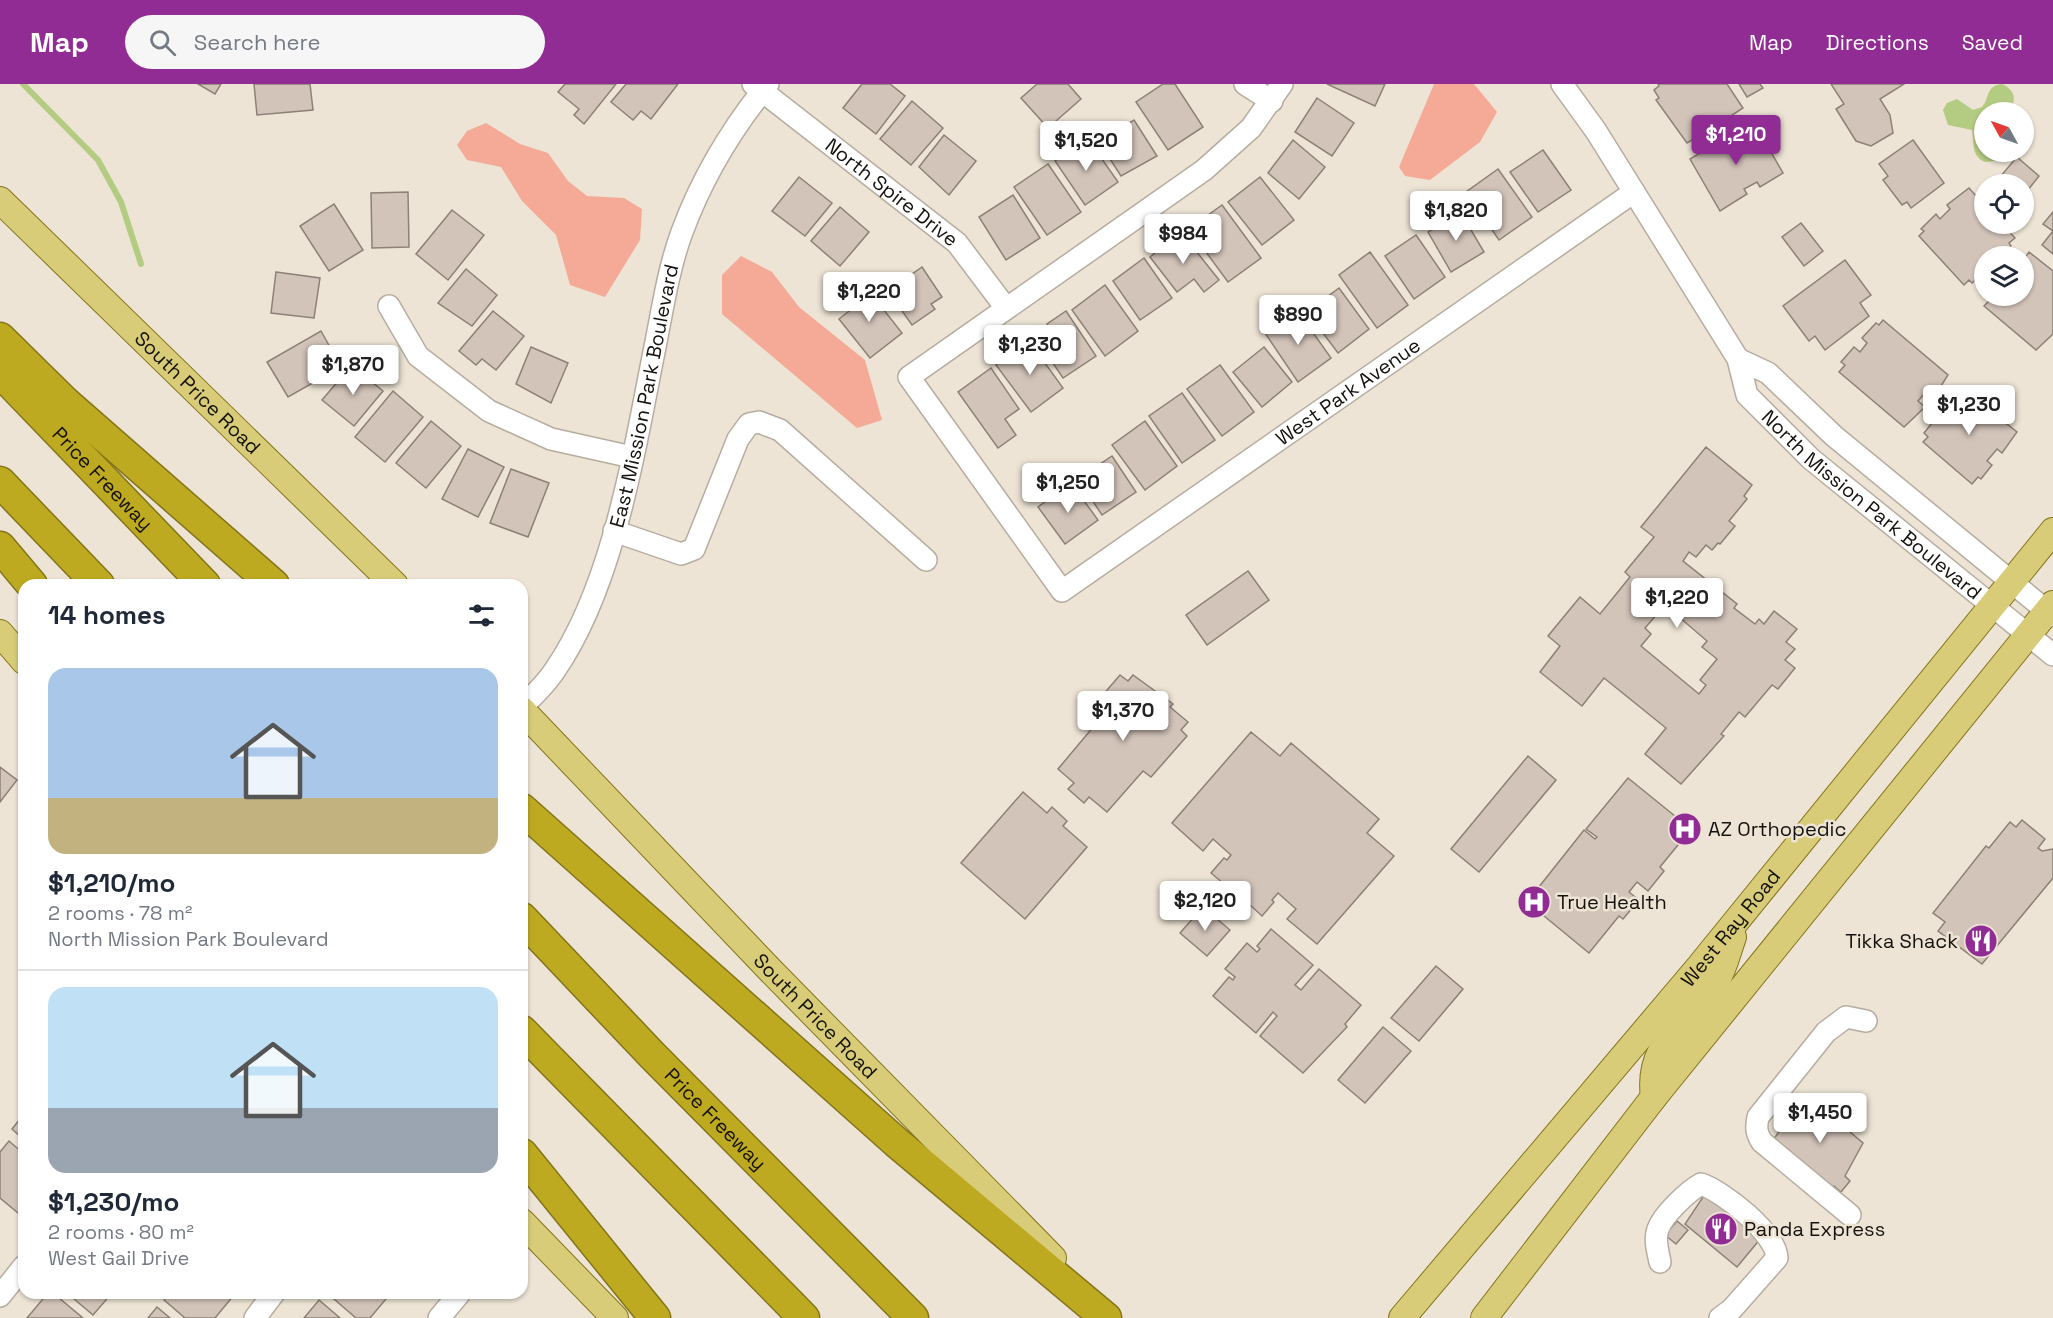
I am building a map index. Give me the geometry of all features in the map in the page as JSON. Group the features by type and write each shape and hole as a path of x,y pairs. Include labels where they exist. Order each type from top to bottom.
{"highway":[{"path":"0,338 66,402 267,579"},
{"name":"Price Freeway","path":"0,372 199,579"},
{"path":"0,482 93,579"},
{"path":"0,547 27,579"},
{"path":"528,814 896,1142 1106,1318"},
{"name":"Price Freeway","path":"528,924 652,1055 913,1318"},
{"path":"528,1037 804,1318"},
{"path":"528,1161 655,1318"}],"main road":[{"name":"South Price Road","path":"0,200 389,579"},
{"name":"West Ray Road","path":"1402,1318 1742,914 2053,531"},
{"path":"1484,1318 1654,1098 2028,635 2051,611"},
{"path":"0,633 18,654"},
{"name":"South Price Road","path":"528,714 796,996 1112,1318"},
{"path":"1654,1098 1652,1079 1654,1066 1671,1038 1717,980 1742,914"},
{"path":"528,1228 615,1318"}],"street":[{"path":"1006,308 1204,170 1251,128 1277,93 1245,84"},
{"name":"North Mission Park Boulevard","path":"1562,84 1634,192 1738,359 1747,394 1777,427 1870,508 2053,656"},
{"name":"North Spire Drive","path":"761,87 957,243 1006,308"},
{"name":"East Mission Park Boulevard","path":"528,702 546,683 566,653 605,562 632,457 669,278 682,232 711,168 761,87"},
{"name":"West Park Avenue","path":"1006,308 909,378 1062,591 1634,192"},
{"path":"389,306 418,356 489,411 551,439 632,457"},
{"name":"North Mission Park Boulevard","path":"1738,359 1768,373 1834,436 2012,582 2051,611"},
{"path":"614,531 681,555 694,549 738,439 748,424 759,422 780,430 927,560"},
{"path":"1850,1215 1762,1142 1756,1135 1756,1126 1758,1117 1826,1032 1846,1017 1866,1021"},
{"path":"1660,1263 1656,1241 1658,1228 1690,1190 1701,1184 1711,1188 1756,1224 1777,1248 1777,1258 1732,1309 1720,1318"},
{"path":"0,1296 18,1274"},
{"path":"255,1318 269,1299"},
{"path":"439,1318 455,1299"}],"shaded area":[{"path":"1434,84 1474,84 1497,112 1480,142 1430,180 1405,176 1399,167"},
{"path":"2002,84 2013,93 2014,102 1985,102 1990,90"},
{"path":"1957,99 1973,110 1974,148 1972,130 1948,125 1943,110 1947,103"},
{"path":"486,123 520,144 548,153 568,181 587,196 624,198 642,209 640,240 605,297 570,285 556,235 522,201 501,167 467,160 457,145 467,131"},
{"path":"741,256 772,272 799,307 865,360 882,420 857,428 722,314 722,275"}],"building":[{"path":"198,84 221,84 215,94"},
{"path":"254,84 310,84 313,110 257,115"},
{"path":"565,84 616,84 584,124 574,115 579,109 558,92"},
{"path":"626,84 678,84 651,119 641,111 633,120 611,102"},
{"path":"862,84 890,84 905,96 876,134 843,108"},
{"path":"1037,84 1068,84 1081,99 1048,128 1021,98"},
{"path":"1163,84 1175,84 1203,127 1168,150 1136,102"},
{"path":"1327,84 1385,84 1375,106"},
{"path":"1658,84 1727,84 1743,108 1720,123 1717,118 1704,126 1707,131 1687,143 1656,100 1659,98 1654,90 1659,86"},
{"path":"1739,84 1760,84 1763,88 1747,97"},
{"path":"1831,84 1904,84 1880,99 1890,115 1893,133 1871,146 1856,141 1836,109 1844,104"},
{"path":"1317,98 1354,123 1332,156 1295,132"},
{"path":"912,101 943,128 911,165 880,139"},
{"path":"1134,120 1157,156 1121,176 1099,142"},
{"path":"1753,121 1783,173 1760,187 1757,182 1744,189 1747,194 1720,211 1690,159 1717,143 1720,149 1733,142 1729,135"},
{"path":"944,135 976,161 949,195 919,167"},
{"path":"1088,139 1118,182 1085,205 1055,161"},
{"path":"1293,140 1325,167 1299,199 1268,173"},
{"path":"1913,140 1944,183 1911,208 1907,202 1902,205 1883,180 1888,176 1879,164"},
{"path":"1543,150 1571,190 1538,212 1510,172"},
{"path":"2013,162 2023,162 2039,176 2034,182 2034,174 2003,174"},
{"path":"1048,164 1081,212 1047,235 1014,187"},
{"path":"1498,169 1532,217 1499,240 1466,192"},
{"path":"799,177 832,203 805,236 772,211"},
{"path":"1260,177 1294,220 1262,245 1228,202"},
{"path":"1969,188 1974,194 1974,234 2011,234 2015,238 2009,243 2011,246 1974,246 1974,281 1972,283 1969,280 1964,285 1919,236 1924,231 1921,229 1936,214 1940,219 1950,209 1947,205"},
{"path":"408,192 409,247 372,248 371,193"},
{"path":"1013,195 1040,238 1006,260 979,217"},
{"path":"334,204 363,250 329,271 300,226"},
{"path":"1222,205 1261,258 1228,282 1189,229"},
{"path":"840,207 869,232 840,266 811,241"},
{"path":"452,210 484,235 448,280 416,254"},
{"path":"2053,212 2053,231 2043,224"},
{"path":"1461,213 1484,252 1451,272 1428,232"},
{"path":"1801,223 1823,251 1804,266 1782,237"},
{"path":"2053,231 2053,254 2042,245"},
{"path":"1181,232 1219,280 1204,292 1194,279 1177,292 1150,257"},
{"path":"1416,235 1445,277 1414,299 1385,256"},
{"path":"1370,252 1408,305 1377,328 1339,275"},
{"path":"2034,256 2053,271 2053,334 2036,350 1984,306 2034,306"},
{"path":"1144,258 1172,298 1140,320 1113,281"},
{"path":"1845,260 1871,295 1860,303 1869,316 1825,350 1815,336 1809,341 1783,306"},
{"path":"922,267 942,297 931,304 935,309 912,325 888,291"},
{"path":"466,269 497,295 472,326 438,303"},
{"path":"276,272 320,278 314,318 271,313"},
{"path":"1105,285 1138,331 1105,356 1072,310"},
{"path":"865,286 902,333 870,358 839,319 853,308 847,301"},
{"path":"1339,288 1369,329 1338,353 1307,312"},
{"path":"1297,310 1331,358 1298,382 1265,333"},
{"path":"493,311 524,336 496,370 482,359 476,365 459,351"},
{"path":"1066,311 1096,356 1063,378 1038,341 1052,331 1047,324"},
{"path":"1883,320 1948,375 1934,397 1927,391 1918,401 1925,407 1904,427 1839,372 1845,365 1841,362 1854,347 1860,352 1867,343 1862,338 1876,323 1879,325"},
{"path":"321,331 341,367 288,397 267,362"},
{"path":"1029,341 1063,388 1031,412 996,365"},
{"path":"531,347 568,363 551,403 516,384"},
{"path":"1264,347 1292,382 1262,407 1233,372"},
{"path":"352,365 383,391 354,426 322,400"},
{"path":"1220,365 1254,412 1222,436 1187,389"},
{"path":"991,368 1019,409 1005,419 1016,435 998,448 958,392"},
{"path":"1964,390 2017,432 2002,453 1997,449 1987,461 1992,465 1981,479 1978,477 1972,484 1923,442 1928,437 1924,433 1936,418 1940,422 1949,411 1945,408 1958,392 1961,394"},
{"path":"393,391 423,417 385,462 355,437"},
{"path":"1182,393 1215,440 1182,463 1149,416"},
{"path":"431,421 461,446 426,488 396,463"},
{"path":"1145,421 1177,466 1145,490 1112,445"},
{"path":"1706,447 1752,485 1744,496 1747,499 1729,521 1735,526 1720,544 1718,543 1712,550 1706,545 1696,557 1689,552 1683,561 1737,604 1734,608 1755,624 1759,619 1764,624 1774,611 1797,629 1786,642 1795,649 1785,660 1795,668 1778,689 1772,685 1745,717 1739,712 1721,734 1724,736 1681,784 1645,754 1666,728 1604,678 1582,706 1540,672 1560,646 1548,636 1580,597 1600,614 1630,577 1625,572 1654,537 1641,527","holes":["1665,605 1707,641 1702,647 1717,659 1700,680 1706,685 1699,694 1641,646 1651,634 1645,628"]},
{"path":"468,449 504,467 478,517 442,499"},
{"path":"1112,456 1136,492 1102,515 1078,479"},
{"path":"511,469 549,483 528,537 490,523"},
{"path":"1071,483 1098,520 1065,544 1038,507"},
{"path":"1248,571 1269,600 1207,645 1186,615"},
{"path":"1120,675 1128,681 1133,675 1173,704 1170,707 1188,722 1181,730 1187,736 1151,777 1143,771 1107,812 1089,797 1084,803 1068,789 1074,783 1058,769 1094,726 1084,717"},
{"path":"1251,732 1280,756 1291,743 1379,819 1367,833 1394,856 1317,944 1287,919 1296,909 1278,893 1272,900 1274,902 1262,916 1249,904 1240,915 1216,894 1224,884 1211,873 1224,858 1227,860 1231,855 1213,839 1203,851 1172,823"},
{"path":"1528,756 1556,780 1479,872 1451,849"},
{"path":"0,767 17,780 0,802"},
{"path":"1628,778 1691,829 1660,867 1664,871 1648,891 1637,882 1629,892 1639,900 1623,919 1619,916 1589,953 1527,902 1584,830 1595,839 1597,837 1586,829"},
{"path":"1023,792 1047,813 1052,807 1067,821 1063,826 1087,847 1025,919 961,863"},
{"path":"2022,820 2045,839 2038,848 2042,851 2053,849 2053,878 1982,964 1938,931 1945,922 1933,913 1986,846 1989,848 2010,822 2016,827"},
{"path":"1203,907 1230,930 1207,956 1180,933"},
{"path":"1271,929 1313,965 1295,985 1301,990 1319,969 1361,1005 1345,1024 1347,1027 1303,1073 1260,1036 1277,1016 1273,1012 1256,1033 1213,996 1229,977 1233,980 1235,977 1225,969 1247,943 1257,952 1260,949 1257,946"},
{"path":"1436,966 1463,989 1419,1041 1391,1018"},
{"path":"1383,1027 1411,1051 1365,1103 1338,1080"},
{"path":"1811,1099 1863,1143 1845,1176 1850,1181 1841,1192 1834,1186 1832,1189 1773,1140 1799,1105 1806,1106"},
{"path":"18,1122 18,1134 12,1129"},
{"path":"9,1141 18,1149 18,1213 0,1198 0,1152"},
{"name":"Panda Express","path":"1705,1194 1761,1238 1737,1267 1685,1224"},
{"path":"1677,1221 1688,1230 1676,1244 1665,1235"},
{"path":"43,1299 60,1299 83,1318 27,1318"},
{"path":"74,1299 107,1299 93,1315"},
{"path":"231,1299 215,1318 185,1318 164,1300"},
{"path":"334,1299 386,1299 370,1318 356,1318"},
{"path":"319,1300 340,1318 304,1318"},
{"path":"157,1307 170,1318 148,1318"}],"waterway":[{"path":"23,84 98,160 121,202 141,264"}],"place":[{"name":"AZ Orthopedic","path":"1685,829"},
{"name":"True Health","path":"1534,902"},
{"name":"Tikka Shack","path":"1981,941"},
{"name":"Panda Express","path":"1721,1229"}]}
